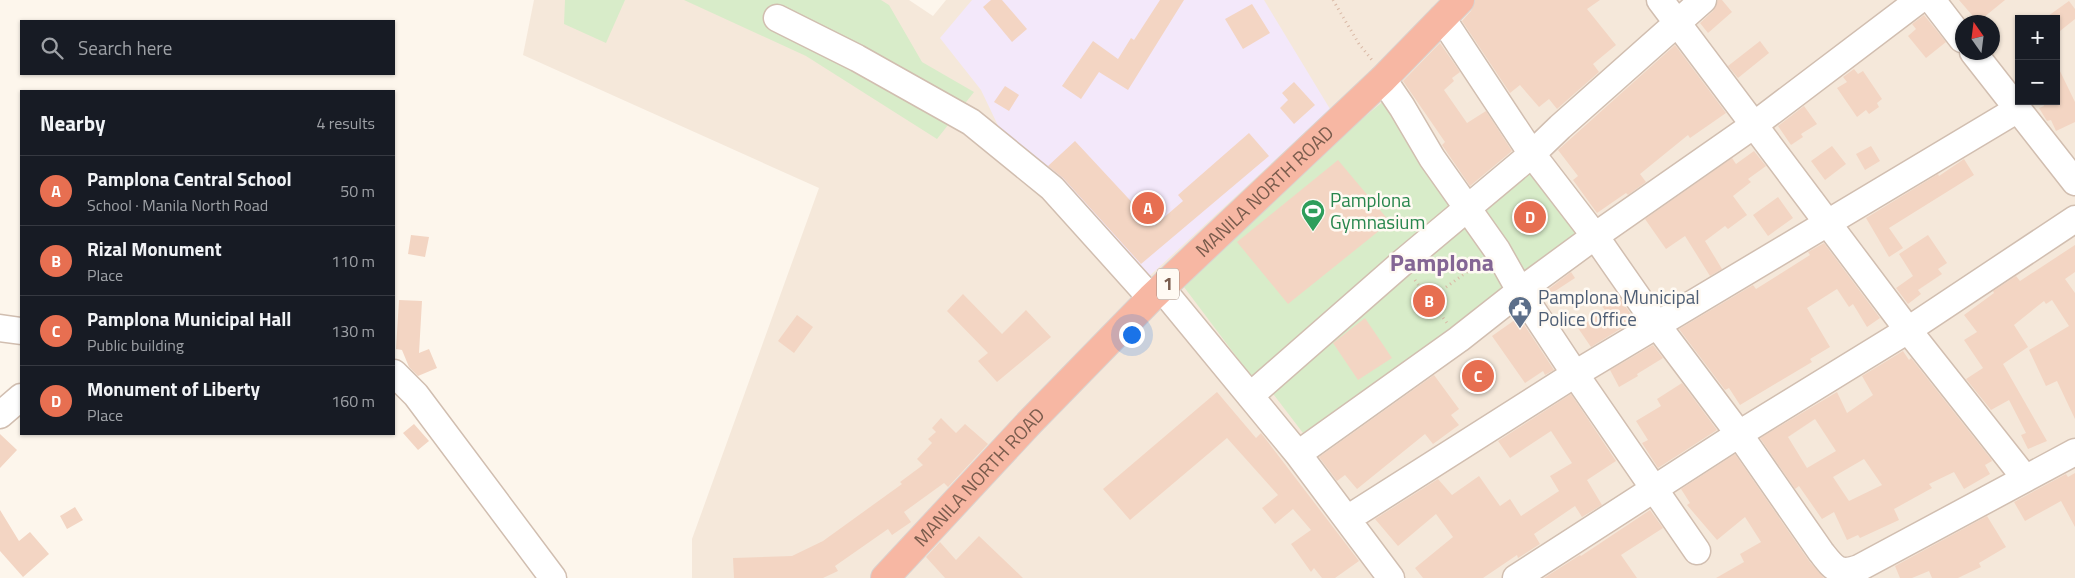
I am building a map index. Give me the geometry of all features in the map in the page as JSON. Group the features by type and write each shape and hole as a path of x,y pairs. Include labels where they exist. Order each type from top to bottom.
{"highway":[{"name":"MANILA NORTH ROAD","path":"884,578 1030,422 1157,294 1383,79 1452,9"}],"street":[{"path":"1660,0 1908,330 2025,478"},
{"path":"1250,396 1403,262 1532,154 1703,0"},
{"path":"1298,454 1459,339 1595,236 1754,125 1919,0"},
{"path":"1932,0 1955,30"},
{"path":"1452,9 1532,154 1595,236 1657,325 1740,434 1821,552 1835,568 1844,571 1859,568 2075,452"},
{"path":"777,18 857,58 971,122 1052,188 1157,294 1250,396 1298,454 1391,578"},
{"path":"1980,60 2075,182"},
{"path":"1383,79 1467,210 1497,250 1520,291 1575,374 1697,551"},
{"path":"1347,519 1575,374 2018,109"},
{"path":"1516,578 1740,434 1908,330 2075,219"},
{"path":"0,328 20,331"},
{"path":"395,374 416,395 553,578"},
{"path":"0,415 20,398"}],"path":[{"path":"1333,0 1359,44 1374,62 1383,79"},
{"path":"1434,296 1436,301 1434,306 1430,308 1425,306 1424,298 1428,295 1434,296 1497,250"}],"shaded area":[{"path":"534,0 909,0 933,16 946,0 2075,0 2075,578 692,578 692,539 819,188 523,55"},
{"path":"972,0 1264,0 1330,109 1143,282 1002,134 981,90 940,38"}],"green space":[{"path":"565,0 625,0 606,43 564,24"},
{"path":"684,0 881,0 889,5 922,62 974,92 937,139 806,56"},
{"path":"1392,94 1455,203 1254,380 1181,283 1242,219"},
{"path":"1531,170 1578,234 1525,272 1478,209"},
{"path":"1470,220 1510,288 1303,433 1268,387"}],"building":[{"path":"991,0 1002,0 1027,29 1012,42 983,7"},
{"path":"1160,0 1184,0 1128,90 1099,72 1081,99 1062,86 1093,41 1118,59 1131,38 1134,40"},
{"path":"1475,0 1600,0 1587,9 1616,45 1593,64 1599,72 1557,109 1549,99 1539,107 1520,85 1510,93 1462,21 1471,11"},
{"path":"1718,0 1722,0 1732,12 1708,33 1700,23 1713,11"},
{"path":"1959,0 2005,0 1987,15 1972,15"},
{"path":"2069,1 2075,9 2075,19 2060,31 2060,15 2049,15"},
{"path":"1252,4 1270,33 1243,49 1225,19"},
{"path":"1924,15 1946,42 1926,58 1908,36 1916,29 1912,24"},
{"path":"1760,41 1769,53 1738,78 1728,66"},
{"path":"1440,43 1460,72 1452,78 1454,81 1444,90 1467,123 1486,111 1512,151 1470,186 1442,145 1445,142 1403,81"},
{"path":"1675,45 1726,113 1690,138 1688,135 1640,174 1646,182 1597,213 1573,180 1578,176 1558,150"},
{"path":"1854,69 1858,74 1863,71 1882,99 1877,103 1879,107 1869,114 1866,110 1857,117 1837,88 1847,82 1843,77"},
{"path":"2060,71 2075,102 2075,122 2056,131 2051,120 2047,121 2039,108 2060,105"},
{"path":"1294,82 1315,105 1294,124 1280,108 1288,100 1282,93"},
{"path":"1005,86 1019,95 1009,111 994,102"},
{"path":"1804,106 1817,124 1801,134 1803,137 1791,145 1778,126"},
{"path":"1249,133 1269,156 1141,264 1063,178 1048,166 1075,141 1154,226 1183,201 1178,195"},
{"path":"1832,146 1846,164 1825,180 1811,161"},
{"path":"1871,146 1880,161 1865,170 1856,154"},
{"path":"1754,151 1766,166 1748,179 1751,182 1733,196 1747,215 1728,229 1725,226 1705,241 1722,269 1710,276 1685,236 1666,249 1645,219 1732,158 1736,164"},
{"path":"1964,159 1974,175 1889,228 1903,248 1889,257 1866,218 1938,174 1939,176"},
{"name":"Pamplona Gymnasium","path":"1338,160 1390,222 1288,304 1237,242"},
{"path":"1778,197 1793,218 1768,236 1753,215"},
{"path":"411,235 429,237 425,257 408,254"},
{"path":"1928,235 1947,263 1938,269 1942,274 1918,290 1921,294 1908,304 1896,288 1913,276 1899,254"},
{"path":"1824,243 1880,318 1867,327 1853,304 1849,307 1837,289 1807,308 1830,347 1810,359 1812,362 1740,405 1729,388 1725,390 1679,329 1753,285 1756,289 1810,255 1808,252"},
{"path":"2075,245 2075,272 2065,279 2075,293 2075,419 2057,381 2046,386 2029,350 2069,326 2052,300 2046,304 2044,301 2014,325 2028,347 2003,364 2047,441 2028,449 2021,435 2026,433 2009,400 1991,410 1966,379 1983,368 1964,340 1977,332 1964,315 1994,293 1993,291 2016,276 2020,281"},
{"path":"1571,272 1575,278 1549,295 1546,291"},
{"path":"1616,293 1635,320 1591,347 1578,328 1605,310 1601,305"},
{"path":"963,294 1002,334 1026,310 1051,337 997,382 978,361 988,353 947,311"},
{"path":"399,300 422,301 419,353 429,349 437,368 418,376 409,367 402,350 396,349"},
{"path":"797,315 813,327 794,353 778,341"},
{"path":"1519,317 1554,370 1545,375 1543,371 1525,383 1492,336"},
{"path":"1365,318 1392,358 1358,380 1333,343"},
{"path":"1653,345 1663,358 1619,387 1610,370"},
{"path":"1903,351 1909,360 1911,358 1992,461 1985,465 1990,474 1964,489 1954,472 1929,484 1932,488 1894,509 1899,520 1860,538 1858,535 1847,540 1834,512 1822,519 1799,486 1795,489 1760,438 1837,392 1847,413 1873,395 1862,376","holes":["1815,419 1836,451 1807,468 1788,437","1864,459 1882,485 1849,501 1833,477"]},
{"path":"1434,375 1459,409 1451,415 1459,425 1433,444 1425,434 1357,489 1345,475 1337,481 1319,457"},
{"path":"1682,383 1717,430 1658,468 1642,443 1648,440 1636,421 1661,406 1657,399"},
{"path":"1217,392 1256,438 1261,433 1359,561 1335,578 1322,578 1314,568 1311,572 1291,544 1311,530 1293,509 1275,524 1262,508 1278,495 1227,438 1130,520 1103,489"},
{"path":"1571,394 1616,461 1587,480 1602,505 1582,517 1575,506 1534,534 1540,544 1518,558 1517,555 1483,578 1423,578 1415,568 1453,537 1436,514 1398,546 1375,519 1438,479 1452,495 1479,476 1500,506 1510,499 1521,516 1559,491 1550,476 1572,463 1551,431 1510,458 1498,441"},
{"path":"941,418 956,433 965,424 988,444 948,487 944,483 904,512 911,522 892,535 888,529 835,566 838,571 823,578 734,578 733,558 792,556 823,541 902,484 900,482 923,465 917,459 932,443 928,439 936,432 932,428"},
{"path":"414,424 429,441 418,450 403,433"},
{"path":"0,434 17,450 0,468"},
{"path":"1735,454 1809,561 1824,578 1716,578 1744,562 1740,554 1761,542 1745,517 1717,540 1687,505 1690,503 1681,489"},
{"path":"2075,473 2075,527 2061,501 2025,521 2014,502 2066,474 2068,477"},
{"path":"75,507 83,520 67,529 60,516"},
{"path":"0,510 19,541 30,532 49,554 23,577 0,551"},
{"path":"1650,510 1663,528 1621,555 1637,578 1544,578 1581,556"},
{"path":"1987,516 2006,547 1979,563 1981,567 1958,578 1932,578 1929,571 1912,578 1900,578 1895,566"},
{"path":"979,536 1023,578 945,578 926,557 940,542 956,560"}],"place":[{"name":"Pamplona Central School","path":"1148,208"},
{"name":"Monument of Liberty","path":"1530,217"},
{"name":"Pamplona Gymnasium","path":"1313,232"},
{"name":"Rizal Monument","path":"1429,301"},
{"name":"Pamplona Municipal Police Office","path":"1520,329"},
{"name":"Pamplona Municipal Hall","path":"1478,376"}],"district":[{"name":"Pamplona","path":"1442,263"}]}
